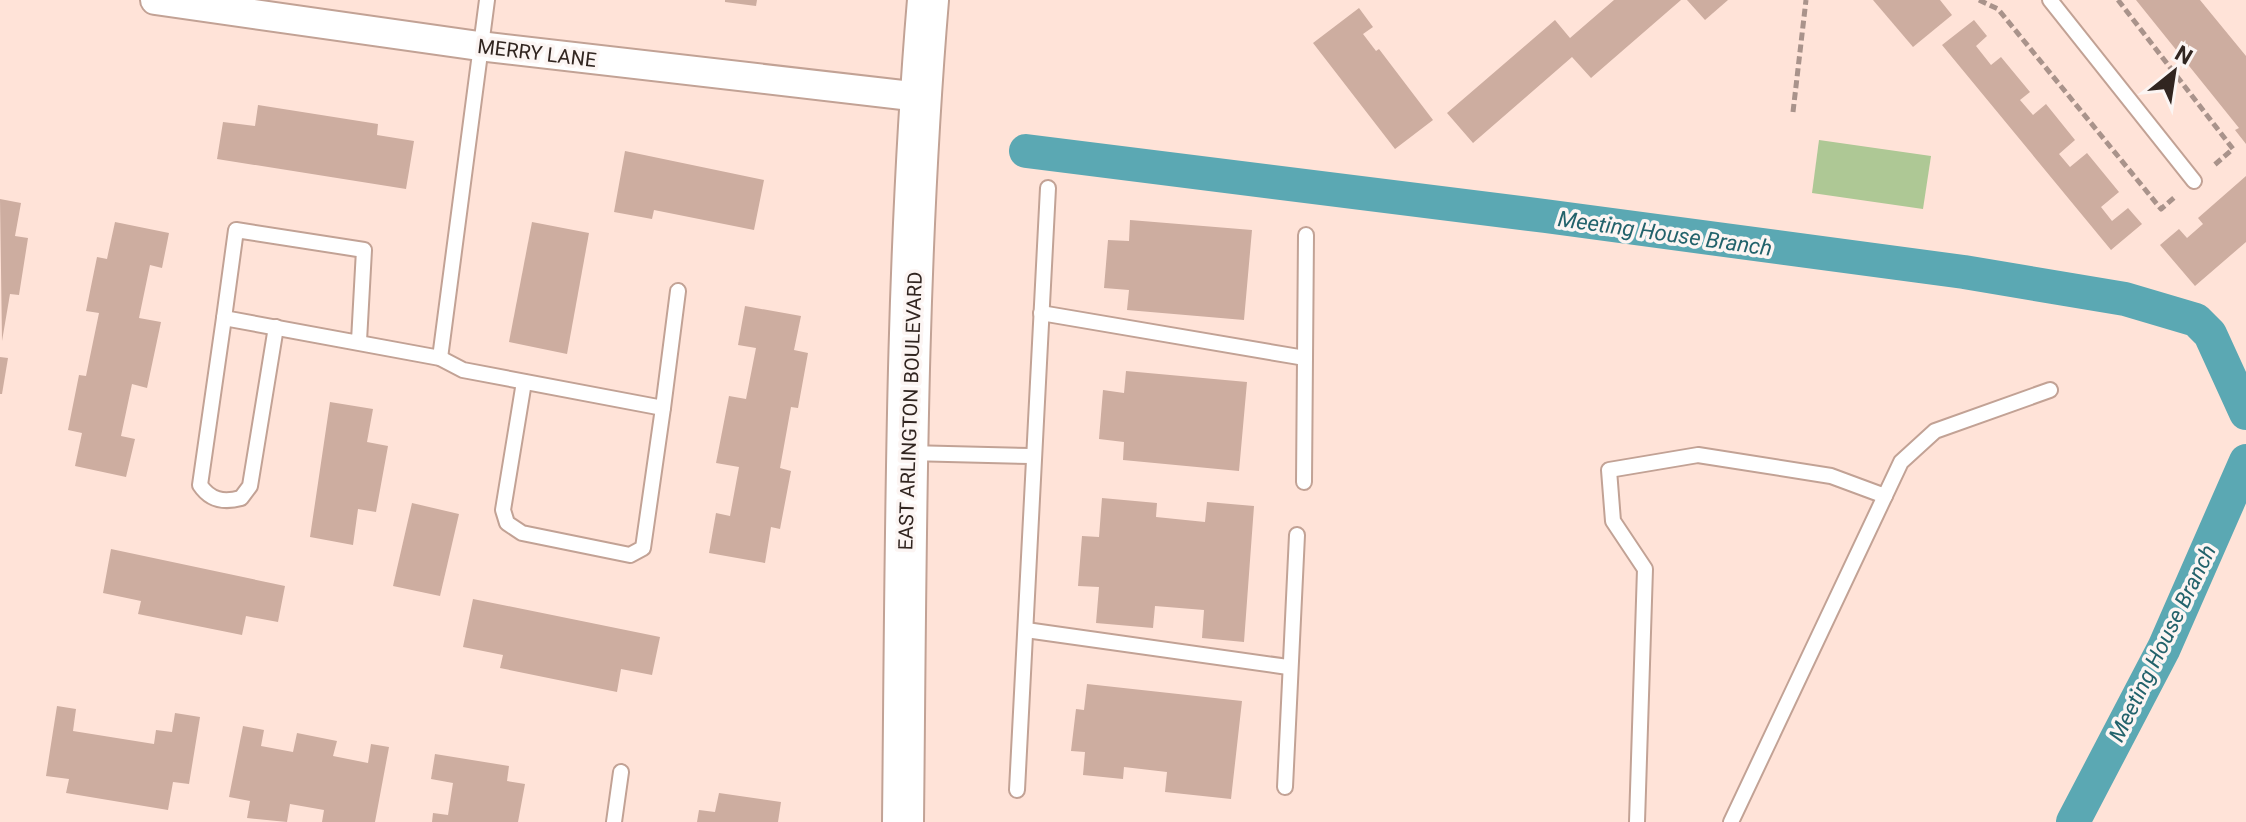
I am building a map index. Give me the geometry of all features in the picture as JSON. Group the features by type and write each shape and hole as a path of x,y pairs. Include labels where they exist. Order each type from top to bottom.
{"main road":[{"name":"EAST ARLINGTON BOULEVARD","path":"903,822 907,453 920,97 928,0"}],"street":[{"name":"MERRY LANE","path":"155,0 479,46 920,97"}],"lane":[{"path":"440,358 487,0"},
{"path":"2050,0 2194,181"},
{"path":"1017,790 1031,456 1048,188"},
{"path":"276,327 250,486 241,498 222,501 205,493 200,485 236,230 364,250 359,341"},
{"path":"1304,482 1306,235"},
{"path":"524,382 503,510 507,523 522,533 630,555 643,548 678,291"},
{"path":"1041,313 1305,358"},
{"path":"224,318 359,341 440,358 463,370 663,408"},
{"path":"1731,822 1901,462 1935,431 2050,390"},
{"path":"907,453 1031,456"},
{"path":"1637,822 1645,569 1613,521 1609,470 1698,455 1831,476 1885,496"},
{"path":"1285,787 1288,667 1297,535"},
{"path":"1026,630 1288,667"},
{"path":"614,822 621,772"}],"path":[{"path":"1793,112 1806,0"}],"green space":[{"path":"1819,140 1931,156 1923,209 1812,193"}],"building":[{"path":"725,0 757,0 756,6"},
{"path":"1614,0 1681,0 1591,78 1572,57 1473,143 1447,113 1555,20 1570,38"},
{"path":"1687,0 1728,0 1705,20"},
{"path":"1873,0 1940,0 1952,15 1913,47"},
{"path":"2136,0 2200,0 2246,56 2246,144 2235,130 2239,128"},
{"path":"1359,8 1373,27 1363,34 1376,51 1379,49 1433,120 1395,149 1313,43"},
{"path":"1974,20 1987,36 1976,46 1991,65 2001,57 2030,92 2020,100 2033,115 2046,104 2075,140 2059,154 2070,167 2087,153 2119,192 2101,207 2112,221 2128,208 2142,224 2111,250 1942,45"},
{"path":"258,105 378,124 377,135 414,141 406,189 217,159 223,122 255,126"},
{"path":"625,151 764,180 754,230 654,210 652,219 614,212"},
{"path":"2246,176 2246,242 2195,286 2160,245 2179,229 2187,238 2203,224 2198,218"},
{"path":"0,199 21,203 15,236 28,238 19,295 10,294 2,341"},
{"path":"1130,220 1252,230 1244,320 1127,310 1129,290 1104,288 1108,240 1129,241"},
{"path":"115,222 169,233 162,268 150,265 139,318 161,322 147,388 132,384 121,436 135,439 126,477 75,466 82,433 68,430 79,375 86,376 99,313 86,311 97,257 107,259"},
{"path":"532,222 589,233 567,354 509,342"},
{"path":"745,306 801,316 794,350 808,353 798,408 791,407 780,468 791,471 780,529 771,527 765,563 709,553 716,513 730,516 739,467 716,463 729,396 746,399 756,348 738,345"},
{"path":"0,357 8,358 2,394 0,394"},
{"path":"1126,371 1247,382 1239,471 1123,460 1124,442 1099,439 1103,390 1124,393"},
{"path":"330,402 373,409 367,442 388,446 376,512 358,509 353,545 310,537"},
{"path":"1102,498 1157,503 1156,517 1205,522 1207,502 1254,506 1244,642 1202,638 1204,610 1155,606 1153,628 1096,623 1099,587 1078,586 1082,536 1099,537"},
{"path":"412,503 459,514 440,596 393,586"},
{"path":"111,549 285,586 278,622 246,616 242,635 138,614 141,601 103,593"},
{"path":"473,599 660,637 652,675 621,669 617,692 500,668 503,655 463,647"},
{"path":"1087,684 1242,701 1231,799 1165,792 1167,772 1124,767 1123,779 1083,775 1085,752 1071,751 1076,709 1084,710"},
{"path":"57,706 76,709 73,731 154,744 156,730 172,732 175,713 200,717 189,784 173,782 168,810 66,793 69,779 46,776"},
{"path":"243,726 264,730 261,746 293,752 297,733 337,741 333,756 368,763 371,744 389,747 375,822 322,822 324,810 290,804 287,822 247,818 250,801 229,797"},
{"path":"435,754 509,766 507,781 525,784 518,822 432,822 433,813 448,815 453,783 431,779"},
{"path":"719,793 781,802 778,822 697,822 699,810 715,812"}],"waterway":[{"name":"Meeting House Branch","path":"1026,151 1964,272 2125,299 2196,320 2210,334 2246,413"},
{"name":"Meeting House Branch","path":"2073,822 2164,648 2246,461"}]}
